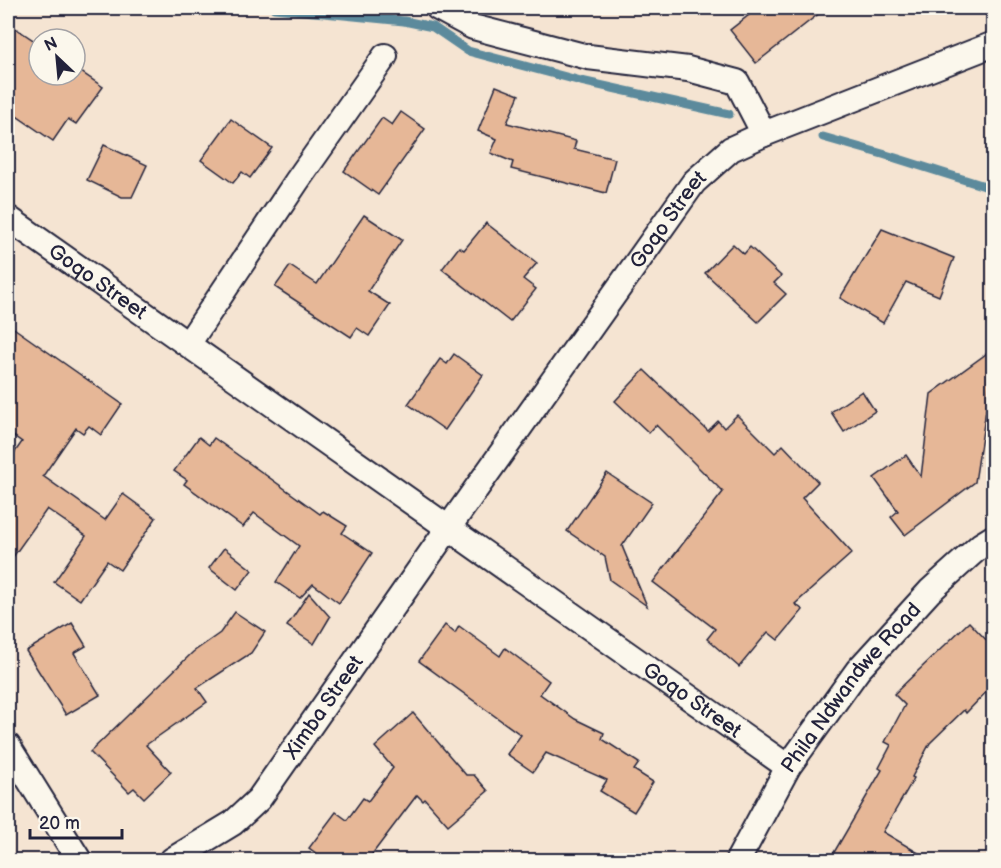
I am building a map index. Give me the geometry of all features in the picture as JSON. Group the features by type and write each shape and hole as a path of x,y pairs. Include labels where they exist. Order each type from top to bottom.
{"street":[{"path":"438,8 473,27 588,57 688,69 737,82 764,134"},
{"name":"Goqo Street","path":"449,527 694,182 731,149 993,45"},
{"path":"188,344 297,181 385,57"},
{"name":"Goqo Street","path":"8,218 788,767"},
{"name":"Ximba Street","path":"172,861 233,823 259,799 449,527"},
{"name":"Phila Ndwandwe Road","path":"738,861 788,767 852,678 893,629 930,591 993,537"},
{"path":"8,746 79,861"}],"building":[{"path":"758,8 826,8 756,63 730,30"},
{"path":"8,23 27,36 27,87 87,87 87,76 103,87 76,124 68,119 53,141 8,110"},
{"path":"496,86 519,95 507,123 576,141 574,149 615,159 606,193 511,169 513,162 491,153 497,139 478,131"},
{"path":"401,112 425,129 378,195 344,171 382,118 392,125"},
{"path":"231,119 272,148 250,178 242,172 233,183 201,160"},
{"path":"104,145 147,165 132,197 122,197 87,180"},
{"path":"364,215 402,240 368,291 390,305 369,336 357,328 351,337 275,287 290,266 317,284"},
{"path":"486,223 537,263 523,279 536,289 510,322 442,269 459,247 464,250"},
{"path":"882,229 954,258 939,296 906,282 883,323 840,298"},
{"path":"733,244 744,254 750,247 781,276 774,283 786,294 758,322 705,273"},
{"path":"8,324 122,404 101,435 89,426 83,433 76,428 43,476 105,520 123,494 156,518 120,570 107,561 80,600 54,582 86,536 47,509 8,564 8,462 22,442 8,432"},
{"path":"993,349 993,364 975,482 905,535 891,517 898,511 874,478 906,455 921,477 931,394"},
{"path":"454,354 483,375 445,430 408,404 440,359 447,364"},
{"path":"644,370 708,431 718,421 724,428 737,415 775,453 783,445 818,482 802,498 852,553 795,604 803,610 778,640 768,632 739,667 707,639 715,629 653,582 723,492 656,425 649,433 615,401"},
{"path":"862,391 875,411 844,432 831,412"},
{"path":"199,437 209,445 214,438 320,514 323,511 347,526 342,533 372,553 339,603 313,584 300,598 276,582 299,546 254,513 243,527 184,484 187,480 174,471"},
{"path":"607,473 652,503 622,546 647,606 610,580 605,557 567,531"},
{"path":"224,548 252,570 237,590 209,568"},
{"path":"309,593 330,617 314,644 287,626"},
{"path":"235,612 265,632 251,653 197,688 207,702 146,745 171,772 144,798 134,788 129,792 90,752 193,652 220,633"},
{"path":"969,622 993,647 993,685 966,713 964,710 930,743 912,777 914,778 883,832 932,861 829,861 882,770 879,768 891,745 885,742 905,705 894,694"},
{"path":"72,623 86,646 74,653 100,695 66,715 26,651"},
{"path":"445,625 455,633 459,626 500,656 505,648 549,681 540,694 575,719 604,733 602,739 639,763 634,770 653,782 634,812 600,791 607,780 546,753 533,772 507,754 521,735 419,661"},
{"path":"413,713 466,775 474,775 488,791 448,825 425,799 423,801 417,795 367,861 327,861 309,848 336,812 347,820 363,798 368,801 393,768 375,747"}],"waterway":[{"path":"274,8 404,21 433,27 468,51 581,81 729,114"},
{"path":"823,137 994,189"}]}
